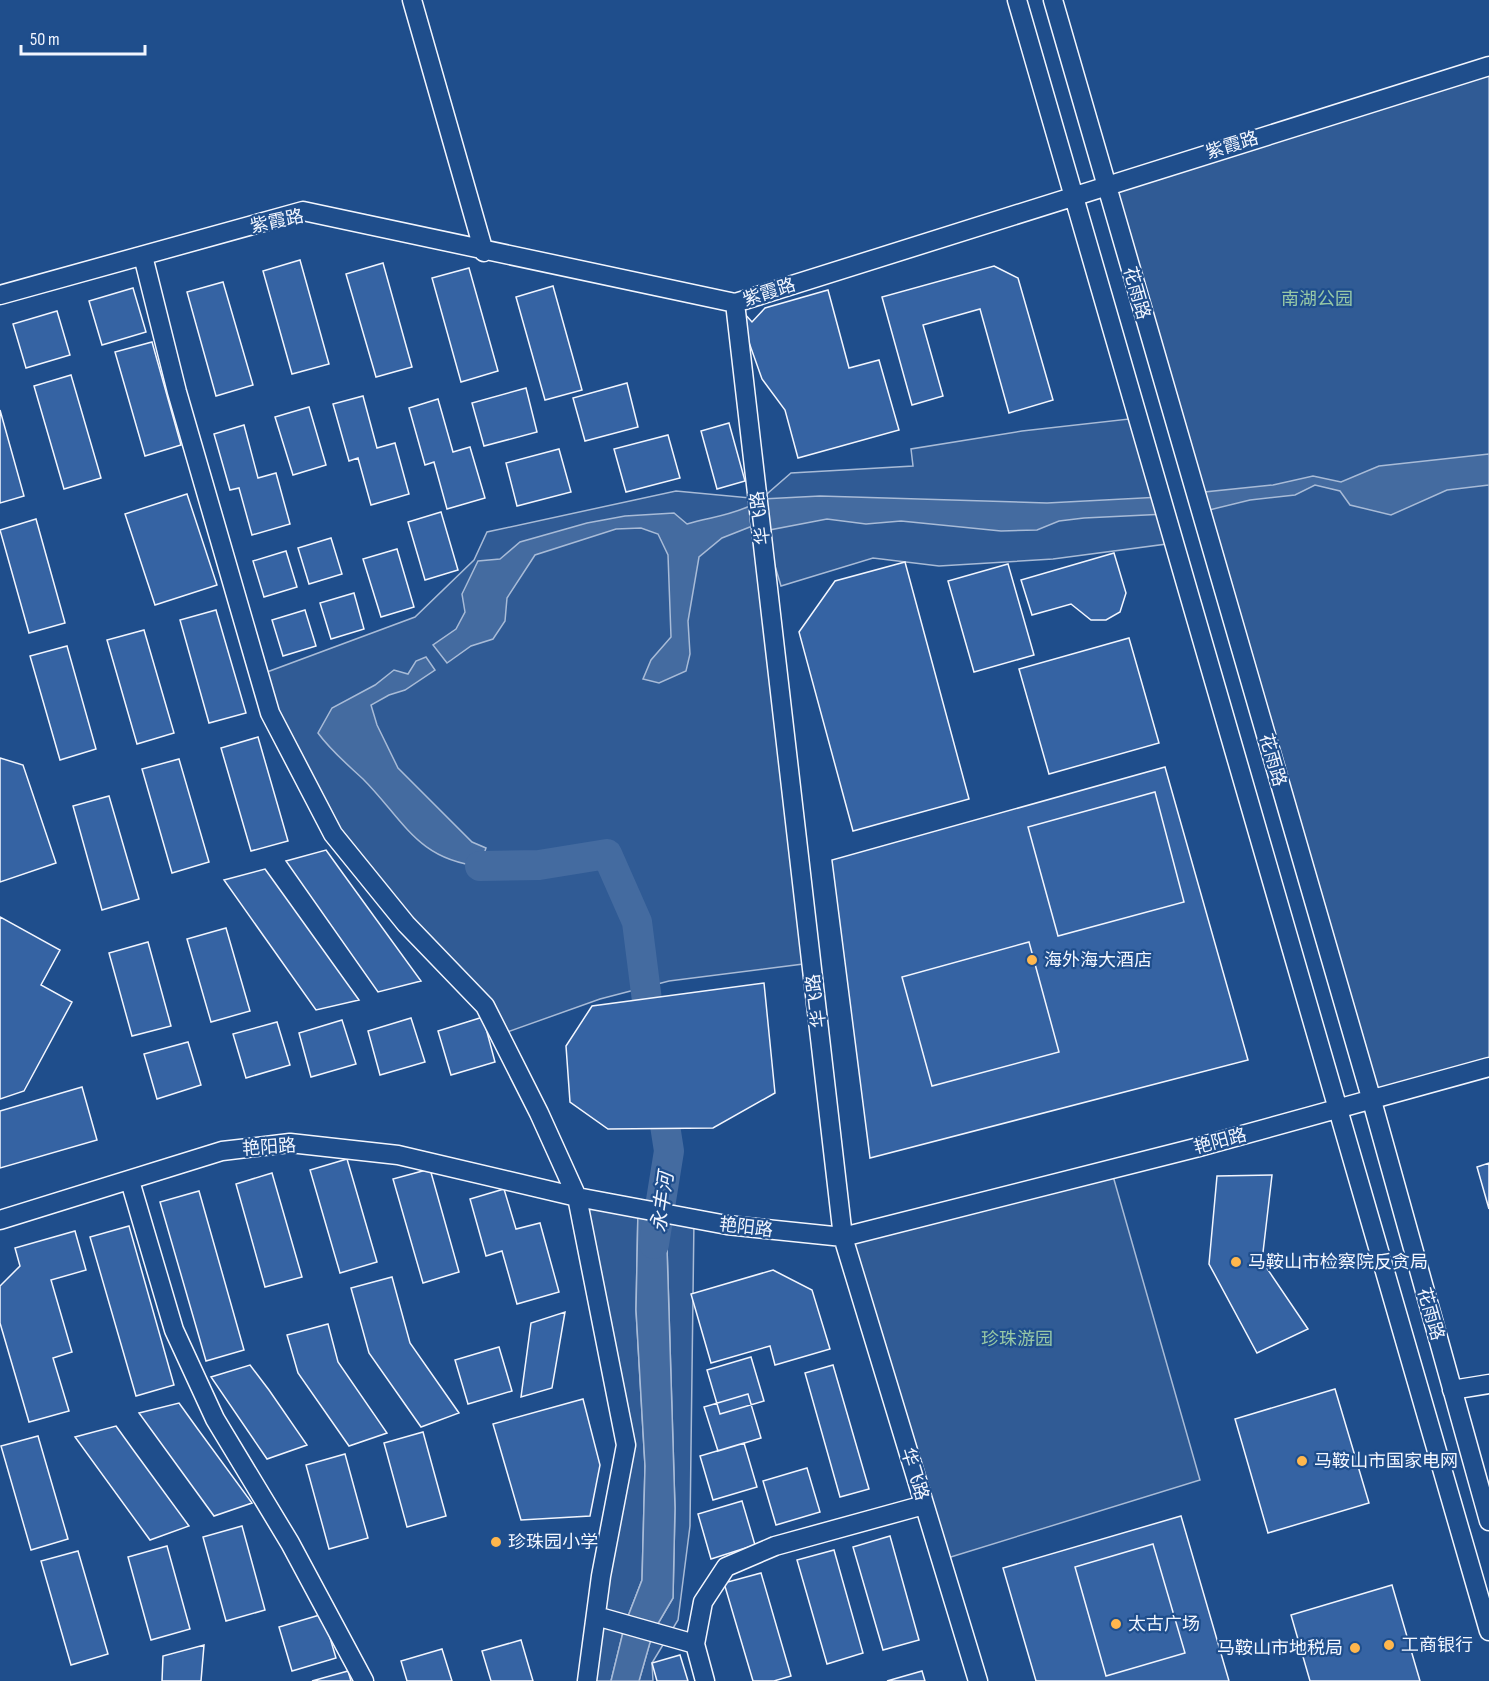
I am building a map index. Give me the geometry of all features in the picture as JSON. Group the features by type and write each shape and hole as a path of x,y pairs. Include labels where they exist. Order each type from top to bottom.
{"street":[{"path":"412,0 484,252"},
{"path":"1017,0 1489,1631"},
{"name":"花雨路","path":"1053,0 1372,1101 1489,1521"},
{"name":"紫霞路","path":"0,295 303,211 484,252 735,303 1489,66"},
{"path":"143,256 177,392 270,713 333,834 406,924 485,1006 539,1113 577,1197 626,1445 587,1681"},
{"name":"华飞路","path":"735,303 843,1237 978,1681"},
{"name":"艳阳路","path":"0,1220 222,1151 290,1143 398,1155 577,1197 727,1226 843,1237 1338,1110 1489,1067"},
{"path":"129,1181 174,1330 215,1419 290,1543 364,1681"},
{"path":"1452,1390 1489,1384"},
{"path":"705,1681 695,1644 703,1602 726,1567 775,1546 924,1505"},
{"path":"596,1616 695,1644"}],"green space":[{"name":"南湖公园","path":"1489,66 1489,1067 1372,1101 1106,185"},
{"path":"1138,418 1174,543 1053,559 939,566 873,558 781,586 766,536 811,963 669,981 600,999 499,1035 333,834 259,675 415,617 474,560 487,532 676,491 761,499 791,473 913,466 911,449 1022,431"},
{"name":"珍珠游园","path":"1111,1169 1200,1480 941,1560 843,1237"},
{"path":"577,1197 638,1209 636,1310 645,1466 642,1580 625,1624 611,1681 587,1681 626,1445"},
{"path":"666,1214 694,1219 690,1526 678,1620 652,1663 653,1681 639,1681 653,1632 673,1598 675,1508"}],"shaded area":[{"path":"1489,454 1489,485 1447,490 1391,515 1350,505 1340,491 1315,485 1295,495 1250,500 1201,512 1195,493 1273,485 1313,476 1341,482 1379,466"},
{"path":"820,496 1047,503 1161,497 1166,514 1059,521 1037,530 1001,531 901,521 866,524 827,519 764,531 761,499"},
{"path":"752,505 755,525 722,538 699,557 688,621 690,654 686,671 659,683 643,679 651,660 671,637 668,555 658,534 641,528 616,529 535,555 507,598 505,621 493,639 471,646 447,663 433,645 456,629 465,612 462,594 478,561 500,559 520,542 587,523 625,516 674,513 687,524 728,514"},
{"path":"426,657 435,670 405,690 389,695 371,705 377,725 398,768 472,842 486,848 480,866 441,856 426,846 401,823 377,794 318,733 332,708 375,685 394,670 408,674 416,661"},
{"path":"638,1209 666,1214 675,1508 673,1598 653,1632 639,1681 611,1681 625,1624 642,1580 645,1466 636,1310"}],"building":[{"path":"300,260 329,364 292,374 263,271"},
{"path":"383,263 412,367 376,377 346,274"},
{"path":"994,266 1018,278 1053,400 1009,413 980,309 923,325 943,396 912,405 882,297"},
{"path":"469,268 498,371 461,382 432,278"},
{"path":"223,282 253,385 216,396 187,292"},
{"path":"553,286 582,390 545,400 516,297"},
{"path":"133,288 146,332 102,345 89,301"},
{"path":"828,290 849,368 879,360 899,430 798,458 785,410 762,379 735,303 752,322 765,308"},
{"path":"57,311 70,355 26,368 13,324"},
{"path":"152,342 181,445 145,456 115,352"},
{"path":"71,375 101,478 64,489 34,386"},
{"path":"627,383 638,427 585,441 573,398"},
{"path":"526,388 537,432 484,446 472,403"},
{"path":"363,396 377,448 395,443 409,494 371,505 358,458 349,461 333,404"},
{"path":"438,399 453,452 470,447 485,498 447,509 434,462 425,465 409,408"},
{"path":"309,407 326,465 293,475 275,417"},
{"path":"0,410 24,496 0,503"},
{"path":"729,423 745,481 717,489 701,431"},
{"path":"244,425 258,478 276,473 290,524 252,535 239,488 230,490 214,434"},
{"path":"668,435 680,478 626,492 614,449"},
{"path":"559,449 571,492 517,506 506,463"},
{"path":"187,494 217,585 155,605 125,514"},
{"path":"441,512 458,570 425,580 408,522"},
{"path":"36,519 65,623 29,633 0,530"},
{"path":"331,538 342,574 309,584 298,548"},
{"path":"397,549 414,607 381,617 363,559"},
{"path":"286,551 297,587 264,597 253,561"},
{"path":"1114,553 1126,593 1120,612 1106,620 1091,620 1071,604 1032,615 1021,580"},
{"path":"905,562 969,799 853,831 799,632 835,581"},
{"path":"1008,564 1034,655 974,672 948,581"},
{"path":"354,593 364,629 331,639 320,603"},
{"path":"216,610 246,713 209,723 180,620"},
{"path":"305,610 316,646 283,656 272,620"},
{"path":"144,630 174,733 137,744 107,640"},
{"path":"1129,638 1159,743 1049,774 1019,669"},
{"path":"67,646 96,749 60,760 30,656"},
{"path":"258,737 288,841 251,851 221,748"},
{"path":"0,758 23,765 56,863 0,882"},
{"path":"179,759 209,862 172,873 142,769"},
{"name":"海外海大酒店","path":"1165,767 1248,1060 870,1158 832,860"},
{"path":"1155,792 1184,902 1058,936 1028,827"},
{"path":"109,796 139,899 102,910 73,806"},
{"path":"326,850 421,981 378,992 286,861"},
{"path":"265,869 359,1000 316,1010 224,880"},
{"path":"0,917 60,950 41,985 72,1002 24,1091 0,1099"},
{"path":"226,928 250,1011 211,1022 187,939"},
{"path":"148,942 171,1026 132,1036 109,953"},
{"path":"1029,942 1059,1052 932,1086 902,977"},
{"path":"764,983 775,1093 713,1128 608,1129 570,1102 566,1046 592,1006"},
{"path":"483,1017 495,1062 451,1075 438,1031"},
{"path":"411,1018 425,1062 380,1075 368,1031"},
{"path":"342,1020 356,1064 311,1077 299,1033"},
{"path":"277,1022 290,1065 246,1078 233,1034"},
{"path":"188,1042 201,1085 157,1099 144,1054"},
{"path":"82,1087 97,1140 0,1168 0,1111"},
{"path":"347,1159 377,1262 340,1273 310,1170"},
{"path":"1489,1163 1489,1209 1477,1167"},
{"path":"430,1169 459,1272 423,1283 393,1179"},
{"path":"272,1173 302,1277 265,1287 236,1184"},
{"name":"马鞍山市检察院反贪局","path":"1272,1175 1262,1261 1308,1329 1257,1353 1209,1264 1217,1176"},
{"path":"504,1189 516,1229 540,1223 559,1292 517,1304 502,1251 486,1256 470,1199"},
{"path":"199,1191 244,1350 206,1361 160,1202"},
{"path":"129,1226 174,1385 136,1396 90,1237"},
{"path":"75,1231 86,1270 51,1280 72,1352 53,1358 69,1411 29,1422 0,1323 0,1286 20,1266 15,1248"},
{"path":"773,1270 812,1290 830,1349 775,1365 770,1346 711,1363 691,1294"},
{"path":"392,1277 410,1343 459,1413 421,1427 369,1353 351,1288"},
{"path":"565,1312 552,1388 521,1397 531,1323"},
{"path":"328,1324 338,1362 387,1433 349,1446 298,1373 287,1335"},
{"path":"499,1347 512,1391 468,1404 455,1360"},
{"path":"751,1357 764,1401 720,1414 707,1370"},
{"path":"250,1365 307,1445 267,1459 211,1377"},
{"path":"833,1365 869,1489 840,1497 805,1373"},
{"name":"马鞍山市国家电网","path":"1335,1389 1369,1503 1268,1533 1235,1419"},
{"path":"748,1394 761,1438 718,1451 704,1407"},
{"path":"583,1399 600,1465 590,1516 521,1520 493,1424"},
{"path":"179,1403 252,1503 214,1516 139,1413"},
{"path":"116,1426 189,1526 150,1540 75,1437"},
{"path":"423,1432 446,1516 407,1527 384,1443"},
{"path":"38,1436 68,1539 31,1550 1,1446"},
{"path":"744,1443 757,1487 713,1500 700,1456"},
{"path":"345,1454 368,1538 329,1549 306,1465"},
{"path":"807,1468 820,1512 776,1525 763,1481"},
{"path":"742,1501 755,1545 711,1559 698,1514"},
{"name":"太古广场","path":"1181,1516 1229,1681 1036,1681 1003,1568"},
{"path":"242,1526 265,1610 226,1621 203,1537"},
{"path":"890,1536 919,1640 883,1650 853,1547"},
{"path":"1153,1544 1185,1653 1106,1676 1075,1567"},
{"path":"167,1546 190,1629 151,1640 128,1557"},
{"path":"834,1550 863,1653 827,1664 797,1560"},
{"path":"78,1551 108,1654 71,1665 41,1561"},
{"path":"761,1573 791,1676 774,1681 753,1681 724,1583"},
{"name":"马鞍山市地税局","path":"1392,1585 1420,1681 1310,1681 1291,1615"},
{"path":"323,1614 336,1658 292,1671 279,1627"},
{"path":"521,1640 533,1681 491,1681 482,1651"},
{"path":"204,1645 201,1681 162,1681 163,1656"},
{"path":"442,1649 452,1681 407,1681 401,1661"},
{"path":"680,1655 688,1681 657,1681 652,1663"},
{"path":"348,1671 351,1681 312,1681"},
{"path":"922,1671 925,1681 887,1681"}],"waterway":[{"name":"永丰河","path":"480,866 539,865 607,854 637,922 652,1040"},
{"name":"永丰河","path":"654,1244 669,1151 659,1087"}],"place":[{"name":"海外海大酒店","path":"1032,960"},
{"name":"马鞍山市检察院反贪局","path":"1236,1262"},
{"name":"马鞍山市国家电网","path":"1302,1461"},
{"name":"珍珠园小学","path":"496,1542"},
{"name":"太古广场","path":"1116,1624"},
{"name":"工商银行","path":"1389,1645"},
{"name":"马鞍山市地税局","path":"1355,1648"}]}
